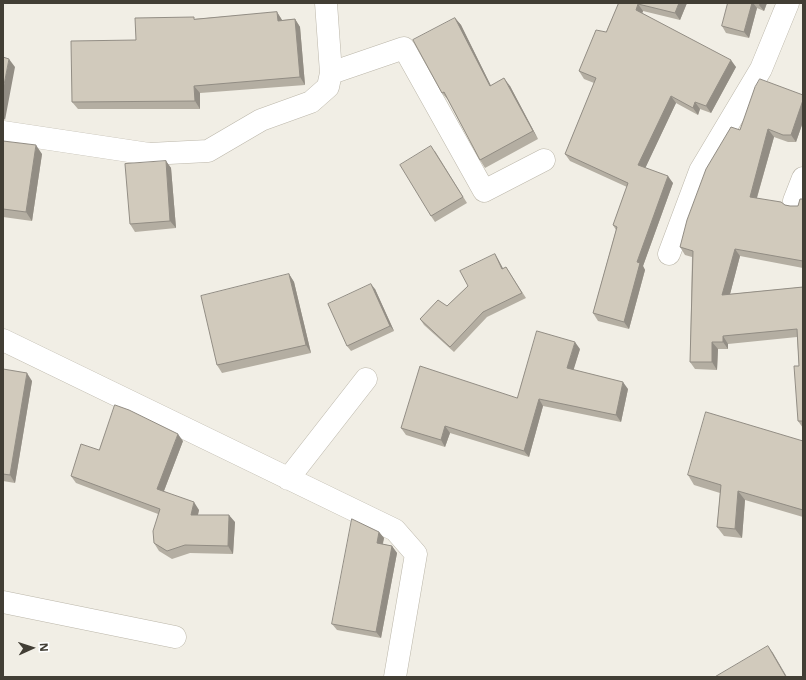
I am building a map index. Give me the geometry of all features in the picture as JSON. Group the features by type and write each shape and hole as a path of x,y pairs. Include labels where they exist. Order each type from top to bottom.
{"street":[{"path":"3,132 149,154 208,151 261,120 311,102 328,87 331,73 326,3"},
{"path":"669,254 700,171 761,69 788,3"},
{"path":"331,73 404,48 484,191 544,160"},
{"path":"794,201 803,178"},
{"path":"3,340 395,530 416,554 394,677"},
{"path":"288,479 366,379"},
{"path":"3,602 175,637"}],"building":[{"path":"619,3 679,3 675,13 638,4 636,10 731,60 706,106 695,102 693,108 671,96 638,165 668,176 637,262 640,263 624,322 593,313 617,227 613,225 628,183 565,154 596,78 579,71 596,30 606,32"},
{"path":"728,3 752,3 744,32 722,26"},
{"path":"277,12 278,21 295,19 300,77 194,86 195,101 72,102 71,41 136,40 135,18 194,17 194,19"},
{"path":"455,18 490,86 504,78 533,131 480,160 444,92 442,93 413,40"},
{"path":"3,57 9,59 3,90"},
{"path":"760,79 803,95 803,100 791,135 783,135 768,129 750,197 781,202 790,206 798,206 800,199 803,199 803,261 735,249 722,295 803,287 803,421 798,421 794,366 799,366 797,329 723,336 723,342 712,342 712,362 690,362 693,251 680,247 687,220 706,169 731,127 740,130 755,87"},
{"path":"3,141 36,145 26,212 3,209"},
{"path":"431,146 463,197 431,216 400,165"},
{"path":"166,161 170,221 130,224 125,164"},
{"path":"495,254 502,269 506,267 522,293 483,312 450,347 420,319 438,300 447,306 468,286 460,271"},
{"path":"289,274 306,345 217,365 201,296"},
{"path":"371,284 390,326 347,346 328,304"},
{"path":"537,331 575,342 567,368 623,382 616,415 539,399 524,451 445,426 441,440 401,428 420,366 517,398"},
{"path":"3,369 27,373 10,475 3,474"},
{"path":"115,405 129,410 178,434 157,489 194,502 191,515 229,515 228,546 185,545 167,551 154,543 153,531 160,509 71,476 81,444 99,450"},
{"path":"706,412 803,441 803,510 738,491 735,529 717,527 721,485 688,475"},
{"path":"352,519 379,532 377,543 392,546 376,632 332,624"},
{"path":"768,646 786,677 715,677"}]}
